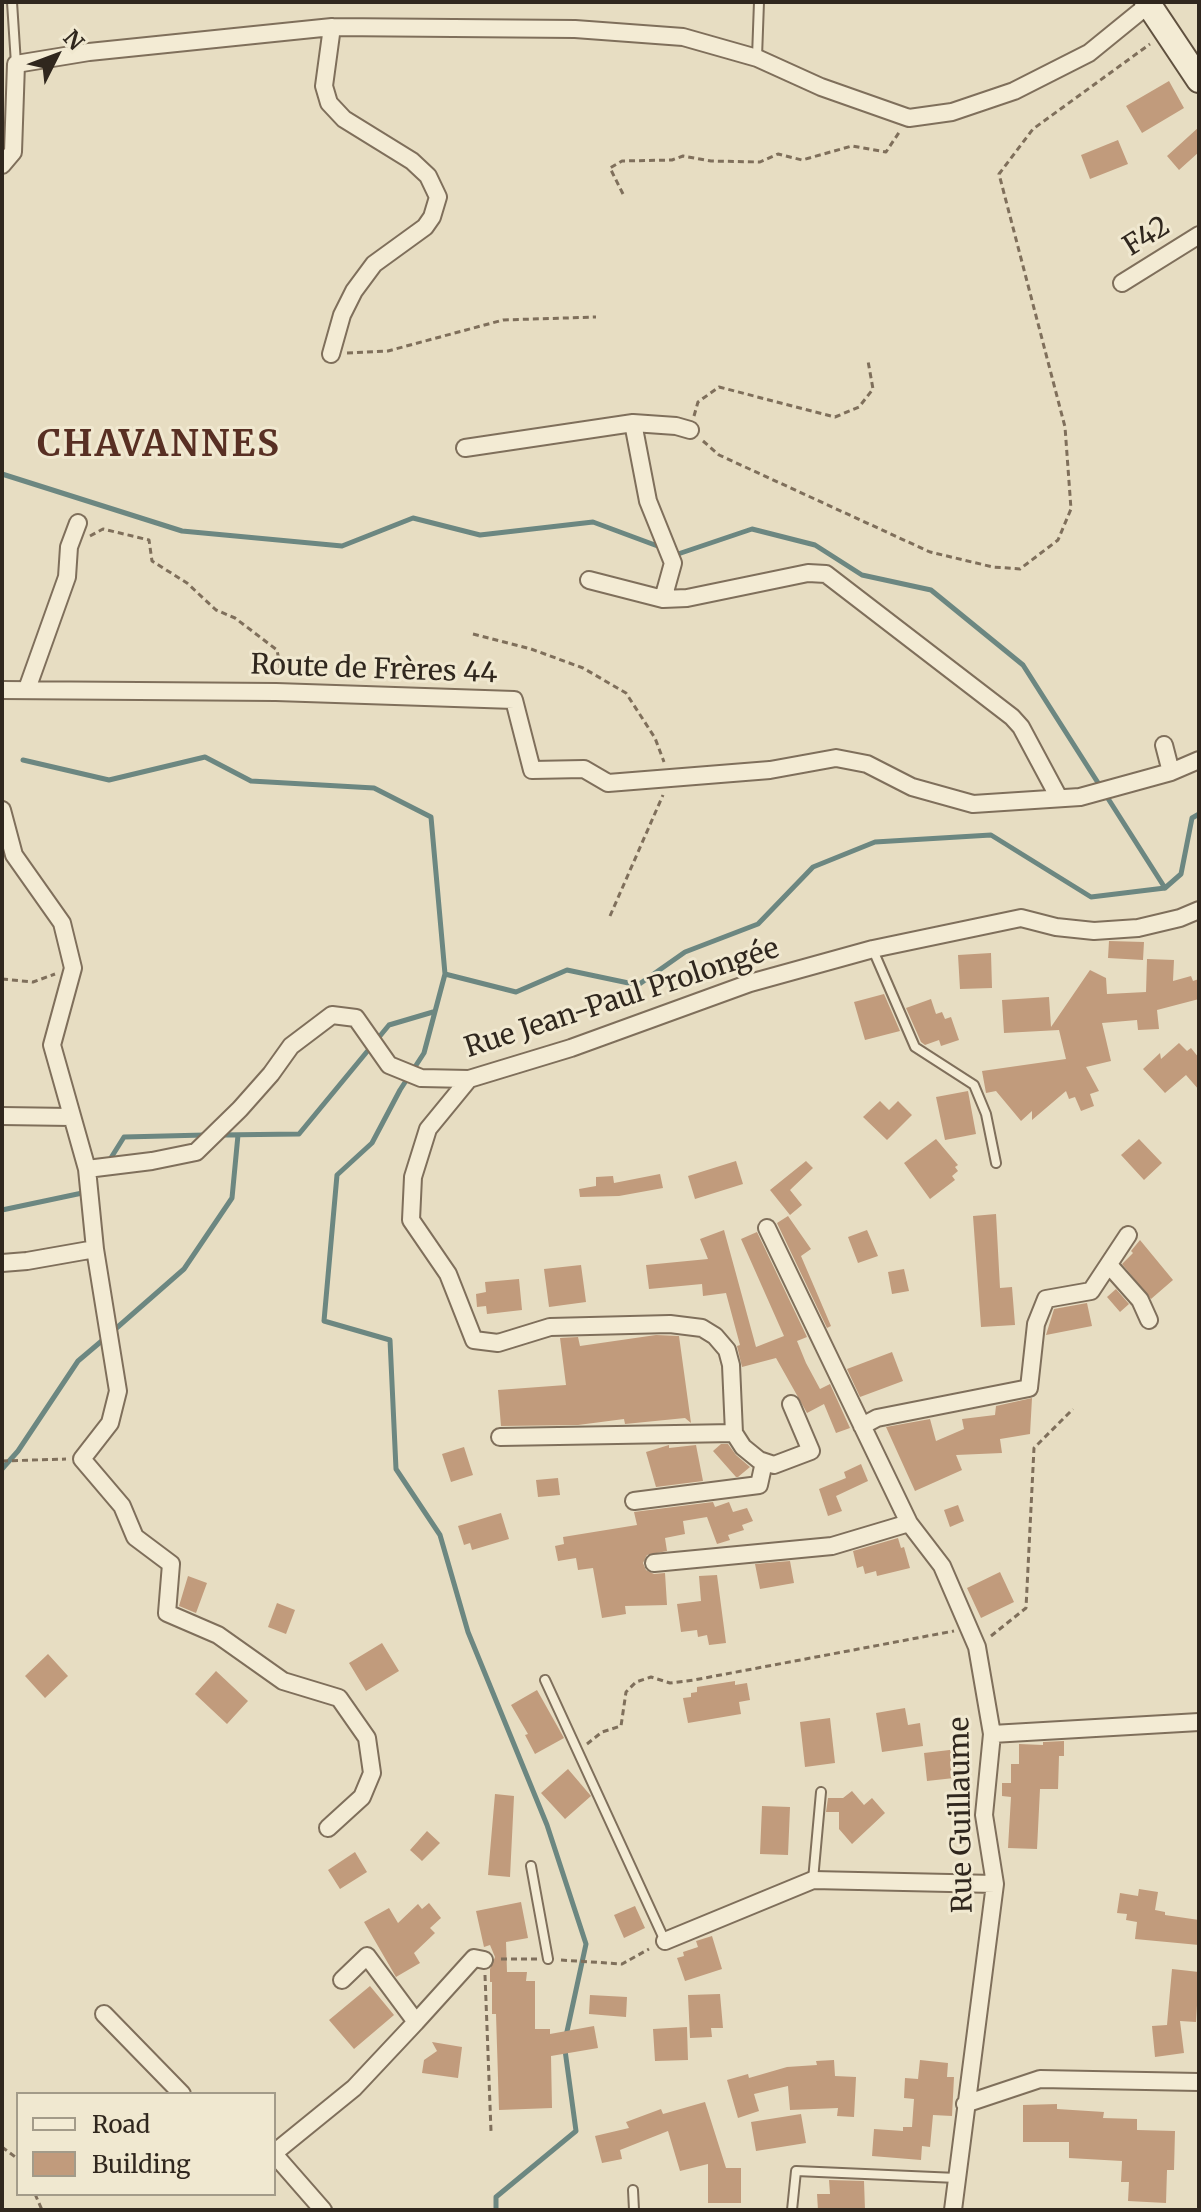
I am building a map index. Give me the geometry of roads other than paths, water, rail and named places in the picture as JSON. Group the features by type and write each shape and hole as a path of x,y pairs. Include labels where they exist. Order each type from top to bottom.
{"main road":[{"path":"1149,3 1199,80"}],"street":[{"path":"2,165 13,152 16,64 89,52 332,27 575,29 683,37 757,58 821,87 909,118 952,112 1014,91 1089,53 1149,3"},
{"path":"331,354 342,315 354,291 374,264 425,227 432,217 438,197 428,176 412,161 344,119 329,103 324,86 332,27"},
{"name":"F42","path":"1122,283 1199,235"},
{"path":"633,423 648,501 673,563 663,599"},
{"path":"465,448 633,423 690,430"},
{"path":"27,689 67,577 69,547 78,523"},
{"path":"589,580 663,599 687,598 808,573 826,574 1012,717 1021,727 1059,798"},
{"name":"Route de Frères 44","path":"2,690 276,692 514,700 532,770 584,769 608,783 770,770 836,758 867,764 912,787 973,804 1080,797 1171,772 1199,760"},
{"path":"1164,745 1171,772"},
{"path":"2,810 14,855 62,923 73,968 52,1045 87,1169 95,1249 118,1391 110,1423 82,1459 122,1506 135,1537 171,1564 167,1613 218,1635 283,1681 339,1698 367,1738 372,1773 362,1797 328,1828"},
{"name":"Rue Jean-Paul Prolongée","path":"87,1169 196,1152 240,1109 291,1046 332,1015 356,1018 389,1065 421,1078 469,1079 571,1048 750,983 873,949 1021,918 1056,927 1094,931 1138,928 1199,910"},
{"path":"469,1079 428,1129 413,1177 411,1220 448,1274 474,1340 498,1343 550,1327 670,1324 702,1328 715,1336 727,1350 731,1365 734,1433 743,1447 764,1462 774,1465 811,1451 791,1404"},
{"path":"2,1116 71,1117"},
{"name":"Rue Guillaume","path":"767,1228 909,1523 942,1566 977,1647 992,1734 984,1815 995,1884 953,2210"},
{"path":"862,1426 877,1418 1029,1388 1036,1324 1046,1299 1091,1291 1128,1235"},
{"path":"2,1263 95,1249"},
{"path":"1109,1265 1140,1300 1149,1320"},
{"path":"500,1437 734,1433"},
{"path":"634,1501 759,1485 764,1462"},
{"path":"654,1563 832,1546 909,1523"},
{"path":"992,1734 1199,1722"},
{"path":"665,1941 813,1880 995,1884"},
{"path":"342,1980 367,1956 416,2022"},
{"path":"276,2152 354,2088 474,1958 484,1960"},
{"path":"104,2014 180,2092"},
{"path":"965,2104 1040,2079 1199,2082"},
{"path":"276,2156 323,2210"}],"lane":[{"path":"12,2 16,64"},
{"path":"757,58 759,2"},
{"path":"873,949 915,1047 974,1085 986,1114 996,1163"},
{"path":"545,1680 665,1941"},
{"path":"813,1880 821,1792"},
{"path":"531,1866 548,1959"},
{"path":"792,2210 796,2171 957,2178"},
{"path":"633,2190 634,2210"}],"waterway":[{"path":"2,474 182,531 342,546 413,518 480,535 593,522 663,548"},
{"path":"672,552 678,554 752,529 815,545 862,575 931,590 1023,665 1165,888"},
{"path":"23,760 109,780 205,757 251,781 374,788 431,817 445,974 424,1053 372,1143 337,1175 324,1321 390,1340 396,1469 440,1535 468,1632 547,1825 586,1944 566,2036"},
{"path":"445,974 516,992 567,970 638,985 685,952 758,924 813,867 875,842 991,835 1091,897 1165,888 1181,874 1192,818 1199,814"},
{"path":"219,1135 299,1134 389,1025 433,1012"},
{"path":"109,1161 124,1137 205,1135"},
{"path":"112,1332 184,1269 232,1198 238,1135"},
{"path":"2,1210 87,1192"},
{"path":"2,1469 18,1451 78,1361 104,1339"},
{"path":"496,2210 496,2197 576,2131 565,2050"}],"district":[{"name":"CHAVANNES","path":"159,446"}]}
